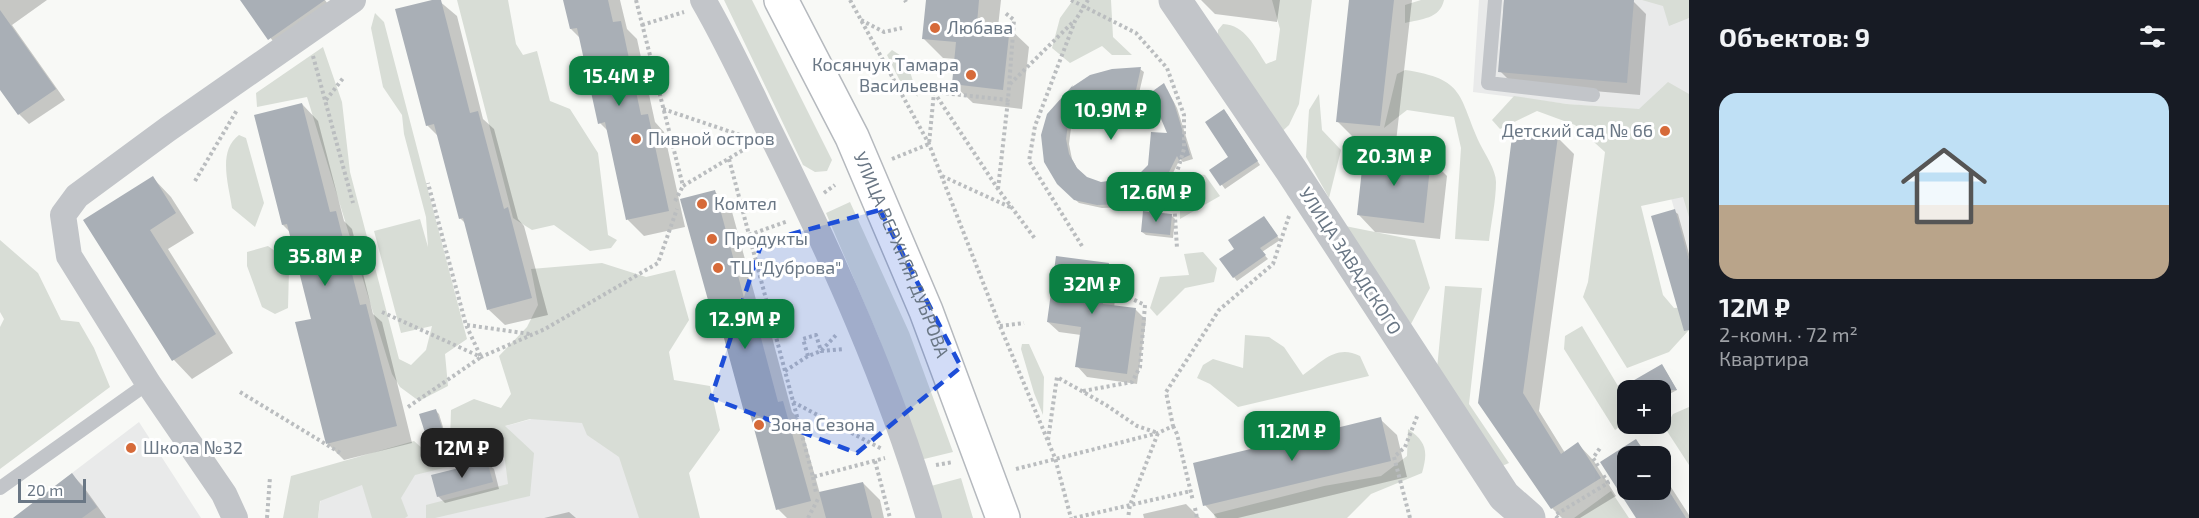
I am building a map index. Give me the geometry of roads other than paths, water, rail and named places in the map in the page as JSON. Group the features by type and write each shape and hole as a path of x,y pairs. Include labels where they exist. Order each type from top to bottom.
{"main road":[{"name":"УЛИЦА ВЕРХНЯЯ ДУБРОВА","path":"781,0 852,138 926,311 1003,518"}],"street":[{"path":"235,518 224,494 148,382 69,256 63,215 77,196 352,0"},
{"name":"УЛИЦА ЗАВАДСКОГО","path":"1175,0 1291,170 1504,496 1529,518"},
{"path":"695,5 806,205 868,345 915,470 929,518"}],"lane":[{"path":"1495,0 1488,83 1593,95"},
{"path":"0,488 148,382"}],"place":[{"name":"Любава","path":"935,28"},
{"name":"Косянчук Тамара Васильевна","path":"971,75"},
{"name":"Детский сад № 66","path":"1665,131"},
{"name":"Пивной остров","path":"636,139"},
{"name":"Комтел","path":"702,204"},
{"name":"Продукты","path":"712,239"},
{"name":"ТЦ \"Дуброва\"","path":"718,268"},
{"name":"Зона Сезона","path":"759,425"},
{"name":"Школа №32","path":"131,448"}]}
